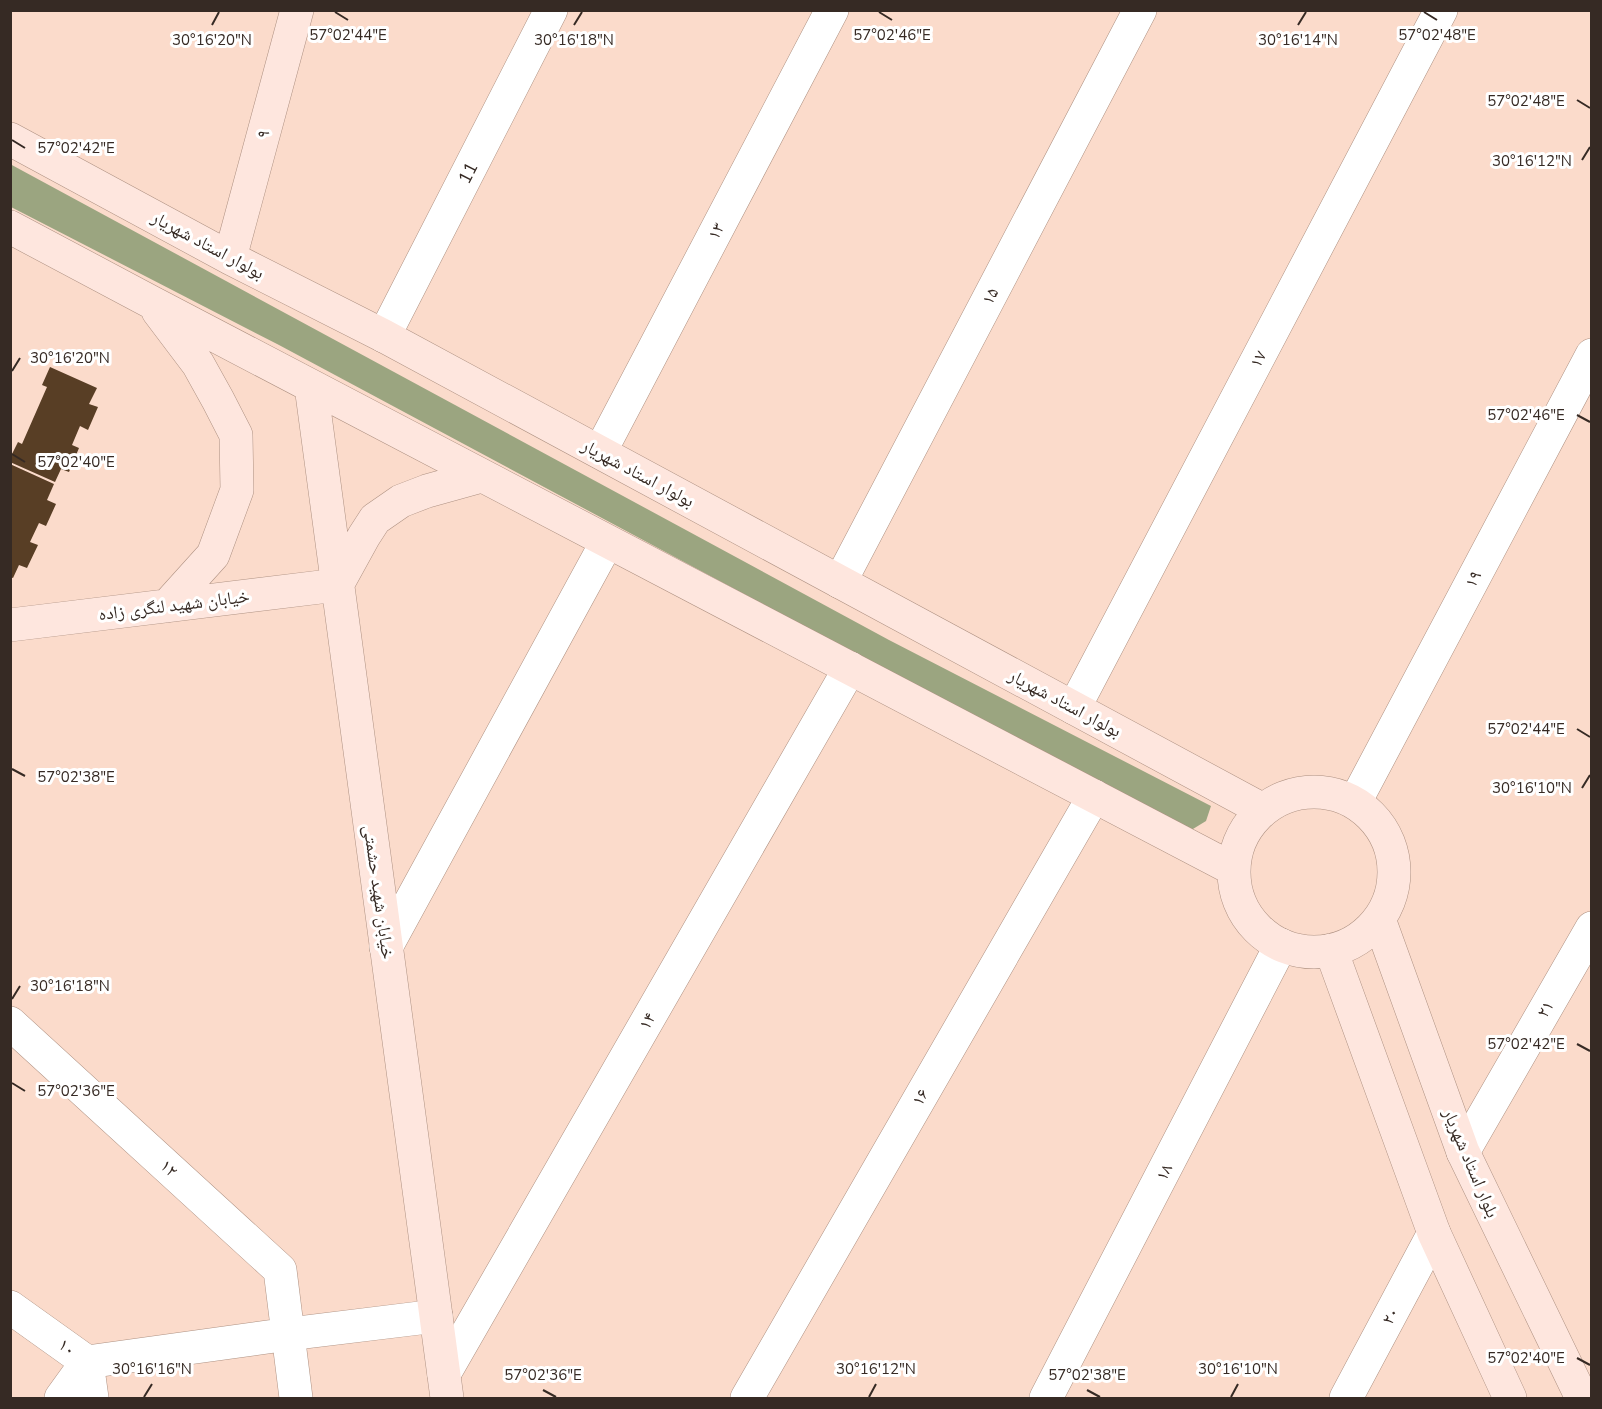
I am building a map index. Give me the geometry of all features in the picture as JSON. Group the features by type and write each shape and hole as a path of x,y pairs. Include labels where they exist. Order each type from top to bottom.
{"street":[{"name":"۹","path":"230,258 297,10"},
{"name":"11","path":"384,336 551,10"},
{"name":"۱۳","path":"600,452 832,10"},
{"name":"۱۵","path":"840,582 1140,10"},
{"name":"۱۷","path":"1074,708 1441,10"},
{"name":"بولوار استاد شهریار","path":"10,139 230,258 384,336 1263,810"},
{"path":"10,227 1233,869"},
{"path":"151,302 198,364 236,435 237,490 213,555 167,606"},
{"name":"۱۹","path":"1355,802 1592,355"},
{"name":"خیابان شهید حشمتی","path":"311,386 445,1386"},
{"path":"337,585 375,519 401,501 481,476"},
{"path":"386,947 608,542"},
{"name":"خیابان شهید لنگری زاده","path":"10,625 337,585"},
{"name":"۱۴","path":"445,1386 850,668"},
{"path":"1310,791 1333,793 1355,802 1376,819 1389,842 1394,868 1391,895 1379,919 1366,933 1350,943 1331,950 1306,951 1281,945 1259,930 1243,909 1235,884 1233,869 1245,831 1263,810 1287,795 1310,791"},
{"name":"۱۶","path":"747,1398 1094,796"},
{"name":"بلوار استاد شهریار","path":"1379,919 1462,1152 1582,1398"},
{"name":"۲۱","path":"1462,1152 1592,928"},
{"name":"۱۸","path":"1046,1398 1281,945"},
{"path":"1331,950 1434,1233 1510,1398"},
{"name":"۱۲","path":"10,1023 280,1270 296,1398"},
{"name":"۲۰","path":"1346,1398 1434,1233"},
{"name":"۱۰","path":"10,1307 87,1362 61,1398"},
{"path":"92,1398 87,1362 436,1316"}],"green space":[{"path":"10,164 889,640 1211,806 1206,821 1188,832 279,345 11,207"}],"building":[{"path":"50,367 97,388 89,404 98,407 88,430 80,426 72,445 79,448 69,472 61,469 55,482 10,462 18,442 22,444 47,387 42,385"},
{"path":"10,464 54,484 47,500 56,504 46,526 39,523 30,542 38,545 27,568 19,565 13,578 10,577"}]}
